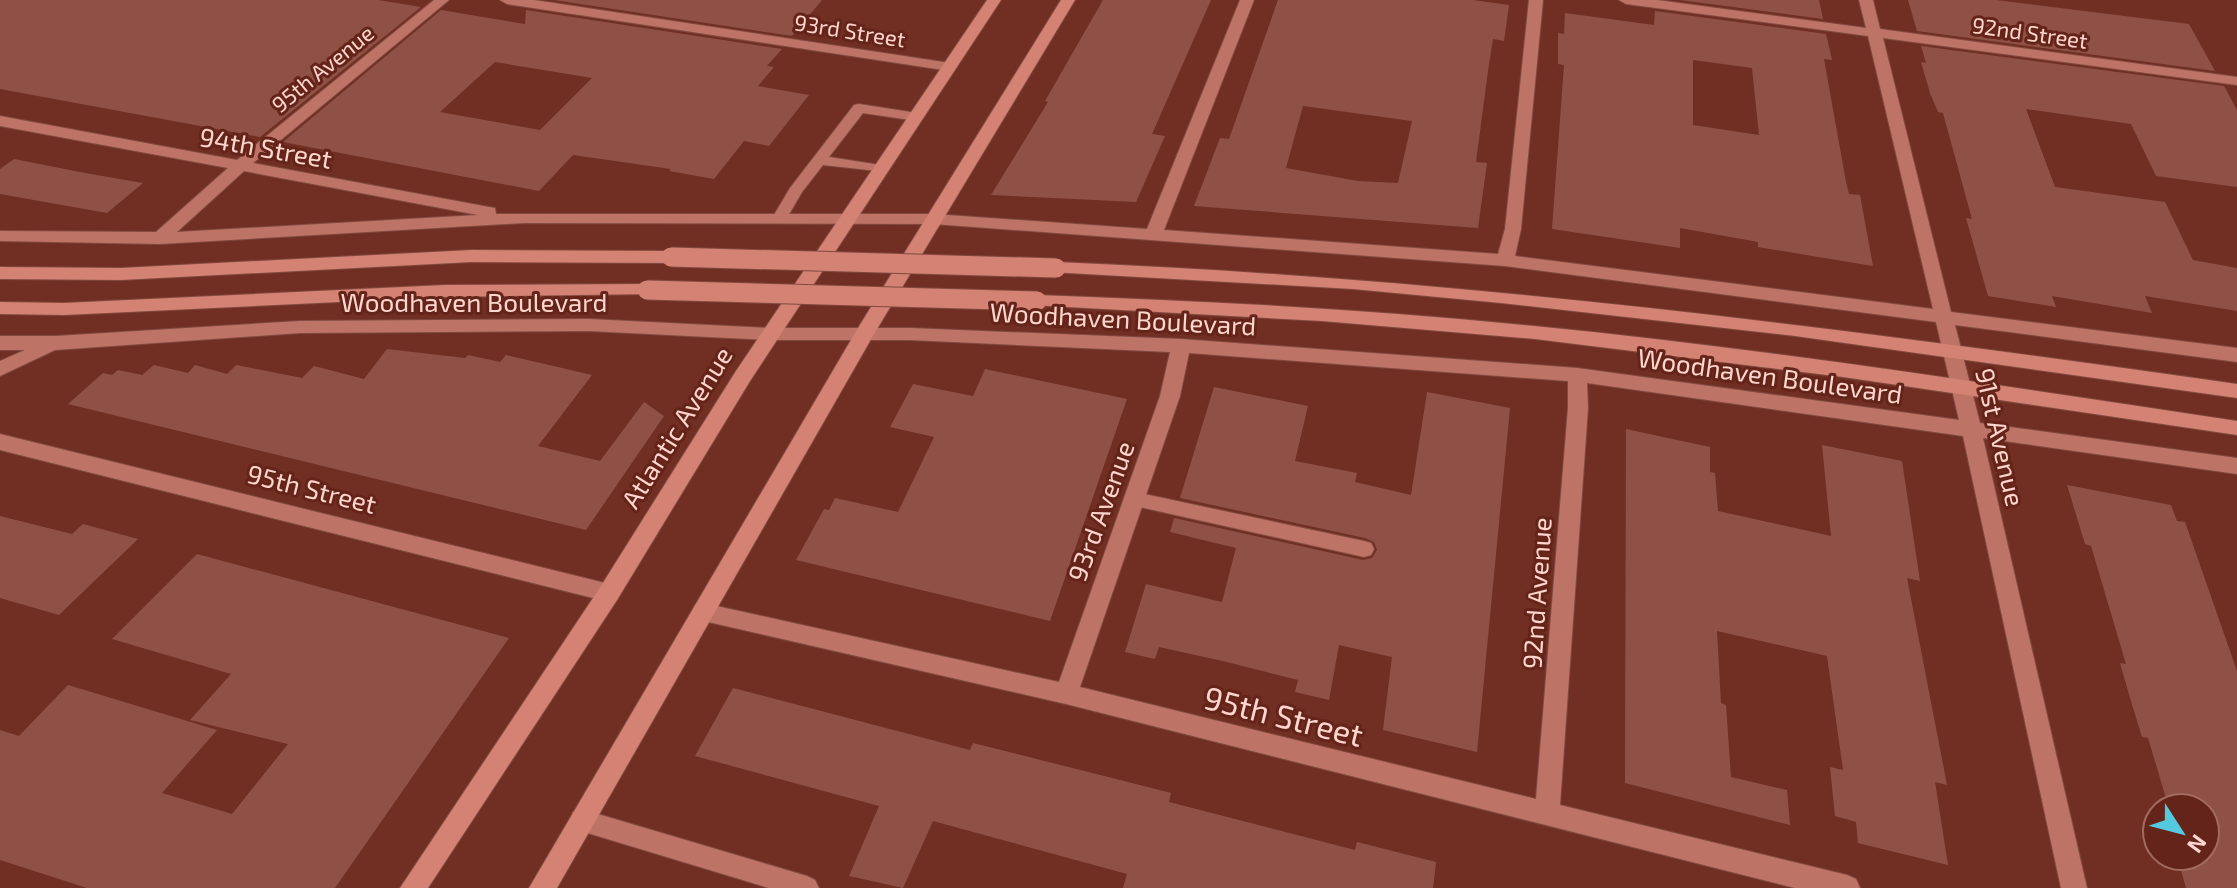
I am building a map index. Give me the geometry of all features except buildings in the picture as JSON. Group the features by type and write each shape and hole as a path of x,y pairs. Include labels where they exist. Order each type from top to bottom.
{"main road":[{"name":"Atlantic Avenue","path":"413,888 609,593 771,334 994,0"},
{"path":"542,888 865,333 1068,0"},
{"name":"Woodhaven Boulevard","path":"0,273 121,274 472,256 671,257 1268,277 1605,305 2237,391"},
{"name":"Woodhaven Boulevard","path":"0,308 64,309 445,291 647,290 1152,305 1484,327 1607,340 1961,387 2237,428"}],"street":[{"name":"95th Avenue","path":"160,238 239,167 442,0"},
{"name":"93rd Street","path":"507,0 950,67"},
{"path":"1154,233 1247,0"},
{"path":"1505,260 1513,229 1536,0"},
{"name":"92nd Street","path":"1626,0 2237,81"},
{"name":"91st Avenue","path":"1866,0 1971,428 2074,888"},
{"name":"94th Street","path":"0,121 524,218"},
{"path":"0,236 160,238 524,218 933,219 1505,260 2237,355"},
{"name":"Woodhaven Boulevard","path":"0,343 56,343 300,327 589,325 771,334 865,333 1181,346 1577,375 2237,466"},
{"path":"0,369 56,343"},
{"name":"93rd Avenue","path":"1066,694 1170,396 1181,346"},
{"name":"92nd Avenue","path":"1547,814 1578,408 1577,375"},
{"name":"95th Street","path":"0,442 609,593"},
{"name":"95th Street","path":"703,612 1066,694 1847,888"}],"lane":[{"path":"779,220 795,191 859,108 917,117"},
{"path":"819,160 882,169"},
{"path":"1135,499 1364,549"},
{"path":"581,820 807,888"}]}
